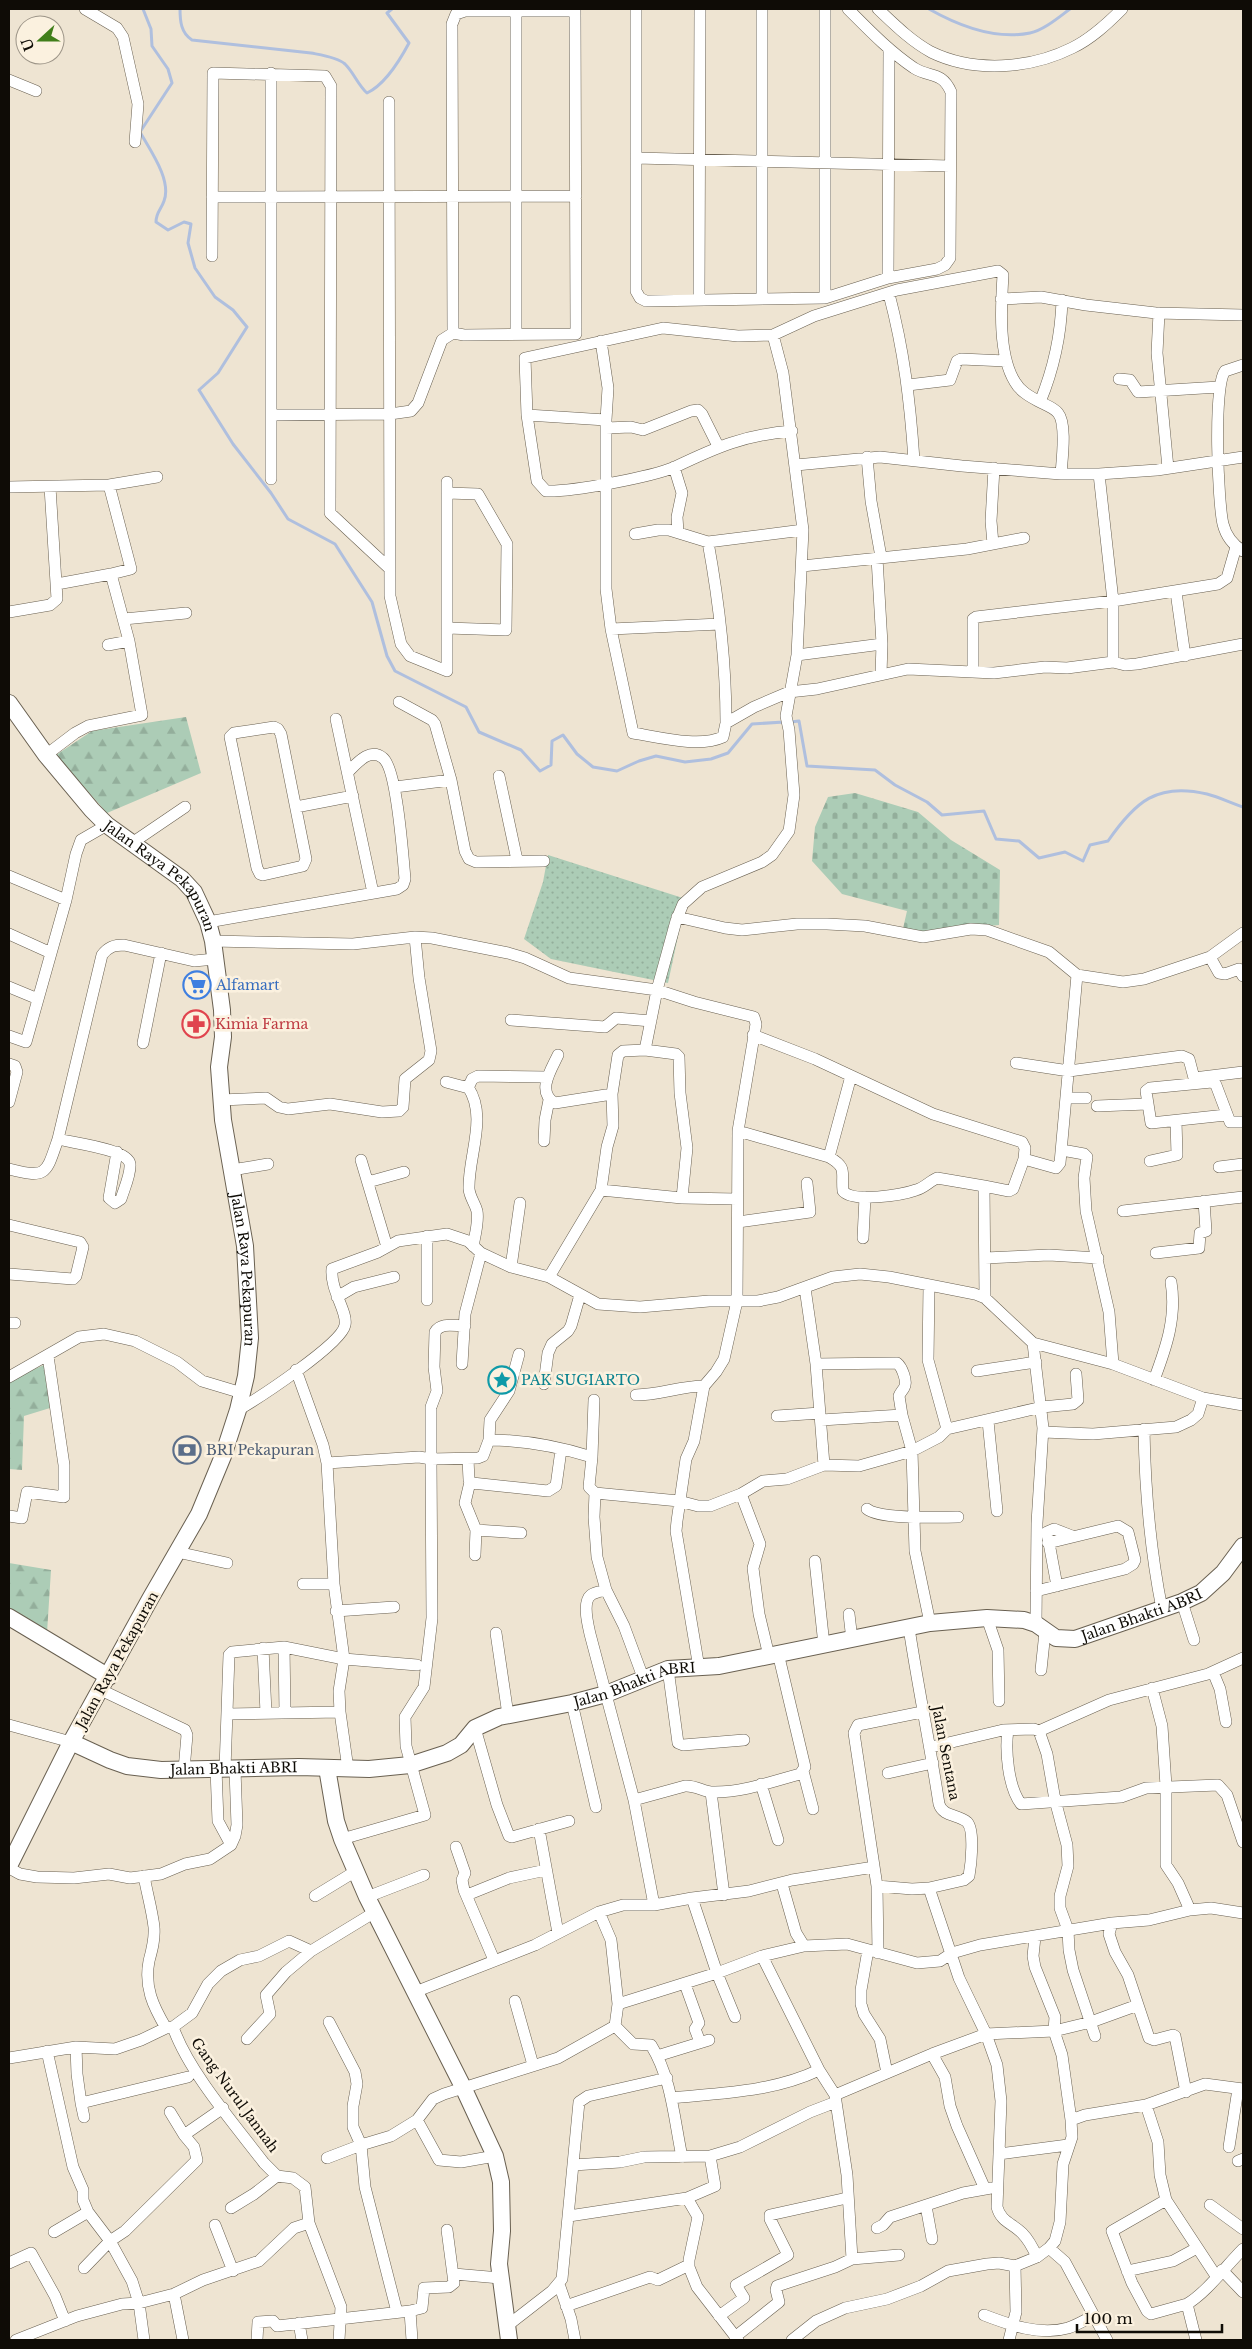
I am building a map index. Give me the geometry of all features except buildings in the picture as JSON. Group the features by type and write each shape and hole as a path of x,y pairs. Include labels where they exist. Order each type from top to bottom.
{"street":[{"path":"85,9 117,28 123,37 138,104 135,142"},
{"path":"636,9 636,291 640,298 646,301 825,298 888,278 937,269 945,265 950,258 951,92 941,77 917,70 889,50 848,9"},
{"path":"699,300 700,9"},
{"path":"762,9 762,299"},
{"path":"825,9 825,298"},
{"path":"878,9 909,38 932,52 954,61 983,66 1015,65 1045,59 1073,48 1103,28 1122,9"},
{"path":"271,415 390,414 411,411 418,403 442,340 454,333 464,335 576,334 575,10 465,11 456,14 452,24 454,333"},
{"path":"516,11 516,334"},
{"path":"888,278 889,50"},
{"path":"212,256 212,73 271,73 325,76 331,86 330,513 389,568"},
{"path":"271,73 271,479"},
{"path":"9,80 36,91"},
{"path":"389,102 390,596 401,644 410,656 447,671 447,628 447,487 478,494 507,544 506,630 447,628"},
{"path":"636,158 950,166"},
{"path":"212,197 576,196"},
{"path":"792,431 759,435 718,446 674,467 606,483 554,492 546,491 539,486 537,481 527,415 525,358 663,328 738,336 773,335 814,316 906,288 998,271 1003,275 1001,299 1006,361 1015,383 1022,391 1057,412 1061,418 1061,474"},
{"path":"889,294 900,336 908,385 914,460"},
{"path":"1001,299 1041,297 1086,305 1158,313 1243,314"},
{"path":"1040,402 1048,382 1062,329 1062,300"},
{"path":"1158,313 1157,353 1168,468"},
{"path":"645,1050 658,990 683,904 702,887 762,862 772,855 789,832 794,795 789,730 786,716 797,655 803,530 792,431 783,373 773,335"},
{"path":"601,342 608,388 606,424 606,588 611,629 633,734 702,742 715,740 723,736 726,723 725,668 708,542"},
{"path":"908,385 950,380 957,361 961,360 1006,361"},
{"path":"973,671 972,628 973,619 976,617 1176,592 1225,581 1240,549 1223,524 1217,461 1218,387 1225,371 1243,365"},
{"path":"1119,379 1130,380 1133,388 1138,392 1218,387"},
{"path":"527,415 643,430 698,410 702,414 718,446"},
{"path":"796,465 867,458 914,460 1061,474 1099,474 1168,468 1243,456"},
{"path":"867,458 879,557 882,644 881,674"},
{"path":"674,467 682,493 677,517 678,532"},
{"path":"993,544 991,521 994,468"},
{"path":"1099,474 1113,601 1113,662"},
{"path":"9,487 109,485 157,477"},
{"path":"57,584 131,569 109,485"},
{"path":"9,612 55,603 58,599 50,487"},
{"path":"635,534 658,530 678,532 708,542 803,530"},
{"path":"802,566 967,549 1024,538"},
{"path":"46,755 76,732 88,726 142,715 129,641 111,574"},
{"path":"1176,592 1185,656"},
{"path":"124,619 186,613"},
{"path":"611,629 720,624"},
{"path":"108,646 129,641"},
{"path":"797,655 882,644"},
{"path":"726,723 754,707 789,692 817,689 908,669 994,673 1045,667 1068,668 1113,662 1136,664 1243,644"},
{"name":"Jalan Raya Pekapuran","path":"9,702 14,722 46,755 107,825 182,880 194,892 208,922 216,959 222,1010 219,1067 221,1100 245,1246 250,1338 248,1363 238,1410 200,1514 12,1848 9,1867"},
{"path":"399,702 432,720 435,724 451,780 469,859 476,862 544,861"},
{"path":"336,719 373,893"},
{"path":"274,727 278,729 296,807 305,864 299,867 260,874 230,743 230,737 234,733 274,727"},
{"path":"208,922 397,889 403,885 405,879 394,787 387,762 378,755 371,754 362,758 348,772"},
{"path":"499,776 517,860"},
{"path":"394,787 451,780"},
{"path":"296,807 353,796"},
{"path":"132,844 185,807"},
{"path":"9,1036 26,1042 81,840 107,825"},
{"path":"9,876 66,900"},
{"path":"678,917 742,930 797,924 846,925 865,926 923,937 971,929 986,930 1049,952 1077,975 1123,982 1137,980 1210,957 1243,933"},
{"path":"9,934 51,953"},
{"path":"221,1100 266,1098 273,1101 279,1107 288,1109 330,1104 382,1112 400,1111 403,1107 405,1079 429,1060 430,1051 418,978 415,938"},
{"path":"213,941 353,944 432,938 508,953 525,958 569,978 658,990 694,1002 752,1016 756,1024 738,1131 737,1301 724,1359 704,1386 694,1441 686,1459 676,1531 699,1668"},
{"path":"9,1168 31,1175 40,1173 48,1167 58,1139 102,955 106,950 115,945 124,944 194,961 216,959"},
{"path":"143,1043 161,953"},
{"path":"1210,957 1219,973 1225,974 1238,969 1243,976"},
{"path":"1024,1159 1056,1168 1060,1163 1077,975"},
{"path":"9,986 38,999"},
{"path":"511,1020 604,1027 616,1018 651,1021"},
{"path":"738,1131 829,1157 842,1165 845,1194 865,1197 916,1190 937,1178 1009,1191 1013,1189 1024,1159 1025,1148 1022,1142 933,1114 851,1076 753,1035"},
{"path":"549,1277 601,1190 607,1147 613,1126 612,1094 620,1052 645,1050 676,1054 679,1057 680,1093 687,1148 682,1198"},
{"path":"544,1141 545,1120 549,1100 546,1093 547,1077 558,1055"},
{"path":"1016,1063 1069,1071 1182,1056 1189,1059 1194,1078 1243,1072"},
{"path":"9,1064 15,1066 17,1072 9,1102"},
{"path":"468,1087 472,1079 478,1076 547,1077"},
{"path":"829,1157 851,1076"},
{"path":"446,1082 468,1087"},
{"path":"1226,1115 1151,1123 1146,1091 1150,1088 1212,1082 1216,1085 1230,1122 1243,1122"},
{"path":"462,1364 465,1314 477,1249 478,1219 470,1198 470,1179 477,1120 474,1099 468,1087"},
{"path":"549,1100 555,1103 612,1094"},
{"path":"1066,1098 1086,1098"},
{"path":"1097,1106 1147,1104"},
{"path":"1150,1161 1177,1155 1176,1121"},
{"path":"58,1139 117,1152"},
{"path":"1062,1150 1084,1154 1087,1157 1084,1178 1086,1211 1109,1312 1113,1364"},
{"path":"361,1160 387,1247"},
{"path":"232,1170 268,1164"},
{"path":"1219,1167 1243,1164"},
{"path":"368,1182 404,1172"},
{"path":"738,1222 810,1212 807,1183"},
{"path":"984,1186 985,1298"},
{"path":"601,1190 682,1198 737,1199"},
{"path":"863,1238 865,1197"},
{"path":"1123,1210 1243,1197"},
{"path":"1156,1253 1199,1248 1200,1233 1206,1231 1204,1201"},
{"path":"511,1267 520,1203"},
{"path":"9,1225 80,1242 83,1247 76,1276 73,1279 9,1274"},
{"path":"238,1410 327,1348 343,1332 346,1324 345,1316 332,1285 332,1269 398,1241 447,1234 468,1241 477,1249 511,1267 549,1277 598,1304 626,1307 778,1297 833,1277 860,1274 888,1277 985,1298 1033,1343 1113,1364 1202,1398 1243,1405"},
{"path":"427,1236 428,1300"},
{"path":"985,1258 1049,1255 1098,1258"},
{"path":"337,1297 354,1287 394,1277"},
{"path":"1154,1380 1165,1350 1172,1320 1173,1296 1171,1282"},
{"path":"929,1286 928,1360 947,1430"},
{"path":"805,1288 816,1364 824,1465"},
{"path":"544,1384 548,1353 552,1344 568,1331 571,1326 580,1295"},
{"path":"342,1839 425,1814 406,1746 405,1717 424,1687 432,1618 431,1459 432,1408 437,1391 434,1368 435,1332 442,1326 464,1326"},
{"path":"9,1378 80,1337 104,1334 135,1342 177,1362 202,1382 242,1393"},
{"path":"1033,1343 1042,1407 1043,1432 1037,1523 1036,1591 1041,1628 1041,1670"},
{"path":"327,1463 419,1457 431,1459 468,1459 483,1456 489,1440 490,1420 509,1391 519,1354"},
{"path":"9,1516 22,1518 26,1492 64,1497 64,1465 48,1356"},
{"path":"977,1371 1036,1362"},
{"path":"816,1364 897,1363 902,1369 905,1386 899,1396 912,1451 915,1551 930,1623"},
{"path":"296,1370 323,1444 327,1463 336,1611 344,1659 339,1691 340,1712 348,1769"},
{"path":"594,1400 589,1487 595,1493 710,1506 741,1494 763,1481 787,1478 824,1465 859,1466 912,1451 939,1437 947,1430 1042,1407 1076,1403 1078,1400 1076,1374"},
{"path":"636,1395 647,1395 690,1386 704,1386"},
{"path":"1043,1432 1072,1435 1182,1425 1198,1414 1202,1398"},
{"path":"777,1416 902,1415"},
{"path":"988,1421 996,1511"},
{"path":"1144,1429 1145,1485 1155,1571 1162,1609"},
{"path":"489,1440 507,1440 592,1458"},
{"path":"470,1482 548,1491 556,1486 561,1450"},
{"path":"468,1459 470,1482 465,1503 476,1530 475,1555"},
{"path":"595,1493 594,1517 597,1557 606,1590 624,1626 644,1680"},
{"path":"741,1494 760,1544 753,1568 759,1614 774,1655 805,1767 803,1771 813,1810"},
{"path":"868,1509 876,1513 913,1517 958,1517"},
{"path":"1036,1591 1057,1586 1125,1569 1133,1564 1135,1560 1128,1532 1118,1526 1048,1543 1057,1586"},
{"path":"476,1530 521,1534"},
{"name":"Jalan Bhakti ABRI","path":"9,1725 71,1742 96,1755 127,1766 184,1770 225,1770 348,1769 410,1765 447,1753 461,1744 475,1728 486,1722 508,1715 572,1703 606,1694 668,1669 699,1668 774,1655 930,1623 986,1618 1012,1618 1041,1628 1056,1638 1075,1639 1182,1602 1201,1593 1212,1584 1243,1546"},
{"path":"177,1552 227,1563"},
{"path":"815,1561 824,1645"},
{"path":"303,1584 334,1584"},
{"path":"606,1590 591,1595 588,1602 587,1614 590,1634 634,1800 654,1905"},
{"path":"1182,1602 1194,1640"},
{"path":"336,1611 394,1607"},
{"path":"849,1614 852,1640"},
{"path":"9,1616 105,1683 185,1730 188,1735 184,1770"},
{"path":"986,1618 998,1650 999,1701"},
{"name":"Jalan Sentana","path":"909,1628 922,1712 931,1747 940,1810 962,1819 968,1824 971,1832 971,1867 969,1876 964,1880 929,1888"},
{"path":"496,1633 508,1715"},
{"path":"284,1647 285,1712"},
{"path":"230,1845 218,1821 225,1770 229,1655 236,1650 284,1647 344,1659 417,1665"},
{"path":"263,1648 266,1713"},
{"path":"1038,1731 1108,1700 1213,1672 1243,1658"},
{"path":"668,1669 678,1743 683,1745 744,1740"},
{"path":"1213,1672 1220,1688 1226,1722"},
{"path":"1152,1688 1162,1726 1166,1786 1166,1865 1178,1883 1190,1910"},
{"path":"572,1703 596,1807"},
{"path":"228,1714 340,1712"},
{"path":"887,2073 880,2039 864,2014 861,2004 860,1990 873,1951 877,1886 854,1741 855,1728 868,1722 922,1712"},
{"path":"475,1728 497,1805 509,1836 512,1837 568,1821"},
{"path":"931,1747 1008,1730 1034,1728 1038,1731 1047,1754 1055,1800 1067,1845 1068,1866 1060,1896 1060,1908 1068,1930 1073,1970 1094,2036"},
{"path":"1008,1730 1006,1747 1010,1772 1019,1801 1026,1805 1055,1800 1121,1797 1146,1788 1166,1786 1221,1786 1227,1794 1243,1842"},
{"path":"888,1773 933,1763"},
{"path":"327,1768 336,1821 367,1897 463,2087 495,2156 501,2182 500,2278 508,2333"},
{"path":"9,1867 20,1874 37,1877 74,1878 109,1874 130,1878 161,1874 185,1864 210,1859 230,1845 237,1825 225,1770"},
{"path":"634,1800 685,1786 694,1786 711,1792 727,1792 800,1774 803,1771"},
{"path":"761,1784 778,1840"},
{"path":"711,1792 724,1895"},
{"path":"539,1829 558,1933"},
{"path":"456,1847 465,1873 462,1880 467,1895 494,1960"},
{"path":"415,1992 535,1945 598,1912 624,1905 654,1905 692,1898 724,1895 824,1874 874,1867"},
{"path":"467,1895 509,1878 546,1870"},
{"path":"315,1896 356,1871"},
{"path":"367,1897 424,1875"},
{"name":"Gang Nurul Jannah","path":"144,1876 154,1926 154,1947 147,1976 151,2002 170,2027 182,2050 264,2163 277,2176 293,2178 305,2187 309,2223 341,2307 339,2340"},
{"path":"782,1884 796,1933 804,1946"},
{"path":"877,1886 912,1889 929,1888 959,1978 994,2051 1000,2083 998,2213 1002,2220 1017,2229 1029,2241 1037,2257"},
{"path":"692,1898 717,1973 736,2017"},
{"path":"618,2004 685,1984 762,1956 804,1946 847,1944 917,1963 927,1963 940,1961 952,1953 980,1945 1112,1923 1149,1920 1190,1910 1211,1908 1243,1914"},
{"path":"248,2039 270,2014 266,1995 286,1972 311,1951 375,1912"},
{"path":"598,1912 611,1940 618,2004 615,2026"},
{"path":"1112,1923 1109,1934 1114,1952 1125,1966 1149,2038 1154,2040 1173,2034 1175,2036 1186,2092"},
{"path":"793,2340 816,2321 846,2308 887,2299 921,2286 956,2268 998,2263 1014,2266 1037,2257 1050,2248 1055,2241 1060,2222 1063,2164 1072,2137 1071,2120 1062,2055 1054,2031 1055,2016 1035,1967 1033,1956 1035,1937"},
{"path":"9,2058 76,2047 115,2049 141,2040 170,2027 192,2013 208,1984 240,1960 259,1956 289,1941 311,1951"},
{"path":"762,1956 818,2070 835,2099 846,2169 852,2259"},
{"path":"657,2056 705,2041 695,2029 699,2023 685,1984"},
{"path":"515,2000 533,2066"},
{"path":"574,2165 620,2162 644,2157 710,2156 740,2147 887,2073 986,2034 1054,2031 1091,2022 1138,2005"},
{"path":"328,2022 355,2072 357,2084 353,2106 353,2127 361,2145 365,2187 397,2312"},
{"path":"328,2158 391,2136 417,2120 433,2100 463,2087 558,2058 615,2026"},
{"path":"615,2026 633,2044 651,2045 657,2056 667,2078 682,2157"},
{"path":"76,2047 77,2074 84,2117"},
{"path":"47,2051 73,2167 83,2190 83,2200 88,2212 110,2242 132,2281 139,2303 144,2340"},
{"path":"932,2054 945,2077 950,2106 957,2126 985,2189"},
{"path":"671,2098 765,2088 791,2082 818,2070"},
{"path":"81,2103 188,2077"},
{"path":"508,2333 562,2279 574,2165 578,2104 583,2098 667,2078"},
{"path":"1071,2120 1085,2115 1146,2105 1206,2084 1241,2089 1228,2147"},
{"path":"1146,2105 1156,2135 1160,2175 1166,2200 1197,2248 1219,2273 1243,2292"},
{"path":"184,2135 223,2108"},
{"path":"84,2268 110,2242 125,2231 197,2160 194,2147 170,2112"},
{"path":"417,2120 439,2160 461,2162 495,2156"},
{"path":"999,2154 1068,2145"},
{"path":"568,2216 687,2198 714,2188 716,2183 710,2156"},
{"path":"231,2208 241,2200 254,2194 277,2176"},
{"path":"877,2228 883,2225 890,2217 963,2193 997,2188"},
{"path":"687,2198 698,2217 689,2265 697,2287 737,2338 779,2302 777,2286 835,2267 852,2259 899,2255"},
{"path":"719,2316 744,2298 736,2285 788,2255 770,2220 770,2215 847,2198"},
{"path":"1166,2200 1112,2231 1127,2271 1143,2304 1151,2314 1187,2304 1199,2297 1243,2249"},
{"path":"1210,2205 1243,2229"},
{"path":"926,2206 932,2239"},
{"path":"54,2232 88,2212"},
{"path":"16,2340 65,2321 122,2304 139,2303 174,2294 203,2280 259,2261 294,2228 309,2223"},
{"path":"215,2225 232,2271"},
{"path":"257,2340 258,2322 273,2321 276,2326 283,2326 410,2311 423,2307 424,2288 451,2286 454,2283 447,2230"},
{"path":"1050,2248 1065,2262 1107,2340"},
{"path":"1127,2271 1167,2263 1197,2248"},
{"path":"9,2262 28,2252 33,2255 47,2279 65,2321"},
{"path":"566,2306 650,2277 658,2280 689,2265"},
{"path":"1008,2340 1013,2326 1016,2293 1014,2266"},
{"path":"454,2274 500,2278"},
{"path":"559,2284 575,2340"},
{"path":"174,2294 183,2340"},
{"path":"1187,2304 1196,2340"},
{"path":"410,2311 412,2340"},
{"path":"984,2315 1013,2326 1047,2330 1070,2328 1093,2316"},
{"path":"299,2323 302,2340"}],"green space":[{"path":"186,717 201,773 107,813 56,755 92,731"},
{"path":"855,793 918,812 951,840 1000,870 999,925 956,929 934,935 902,933 907,911 842,894 812,861 815,827 828,797"},
{"path":"548,855 686,899 668,983 551,959 524,939 543,882"},
{"path":"44,1365 50,1408 24,1416 22,1470 9,1469 9,1380"},
{"path":"9,1563 51,1570 47,1633 9,1612"}],"waterway":[{"path":"143,9 151,29 152,46 168,69 172,83 140,132 159,165 165,184 166,193 156,222 168,230 184,222 191,224 188,243 195,268 215,297 233,310 247,327 218,373 199,390 233,444 271,493 288,519 335,544 372,602 387,656 395,671 466,707 479,732 521,750 540,771 551,765 552,741 563,735 577,754 593,767 617,771 656,756 685,762 711,759 728,753 752,724 784,722"},
{"path":"180,9 183,30 192,40 311,53 333,58 345,64 367,93 385,78 409,43 387,13 392,9"},
{"path":"929,9 965,26 1004,35 1030,33 1041,29 1070,9"},
{"path":"790,722 799,721 807,766 875,770 895,785 927,802 942,815 984,811 996,839 1019,841 1039,858 1065,852 1083,861 1090,845 1108,841 1118,827 1138,806 1149,798 1161,793 1189,791 1212,795 1243,807"}],"place":[{"name":"Alfamart","path":"197,985"},
{"name":"Kimia Farma","path":"196,1024"},
{"name":"PAK SUGIARTO","path":"502,1380"},
{"name":"BRI Pekapuran","path":"187,1450"}]}
